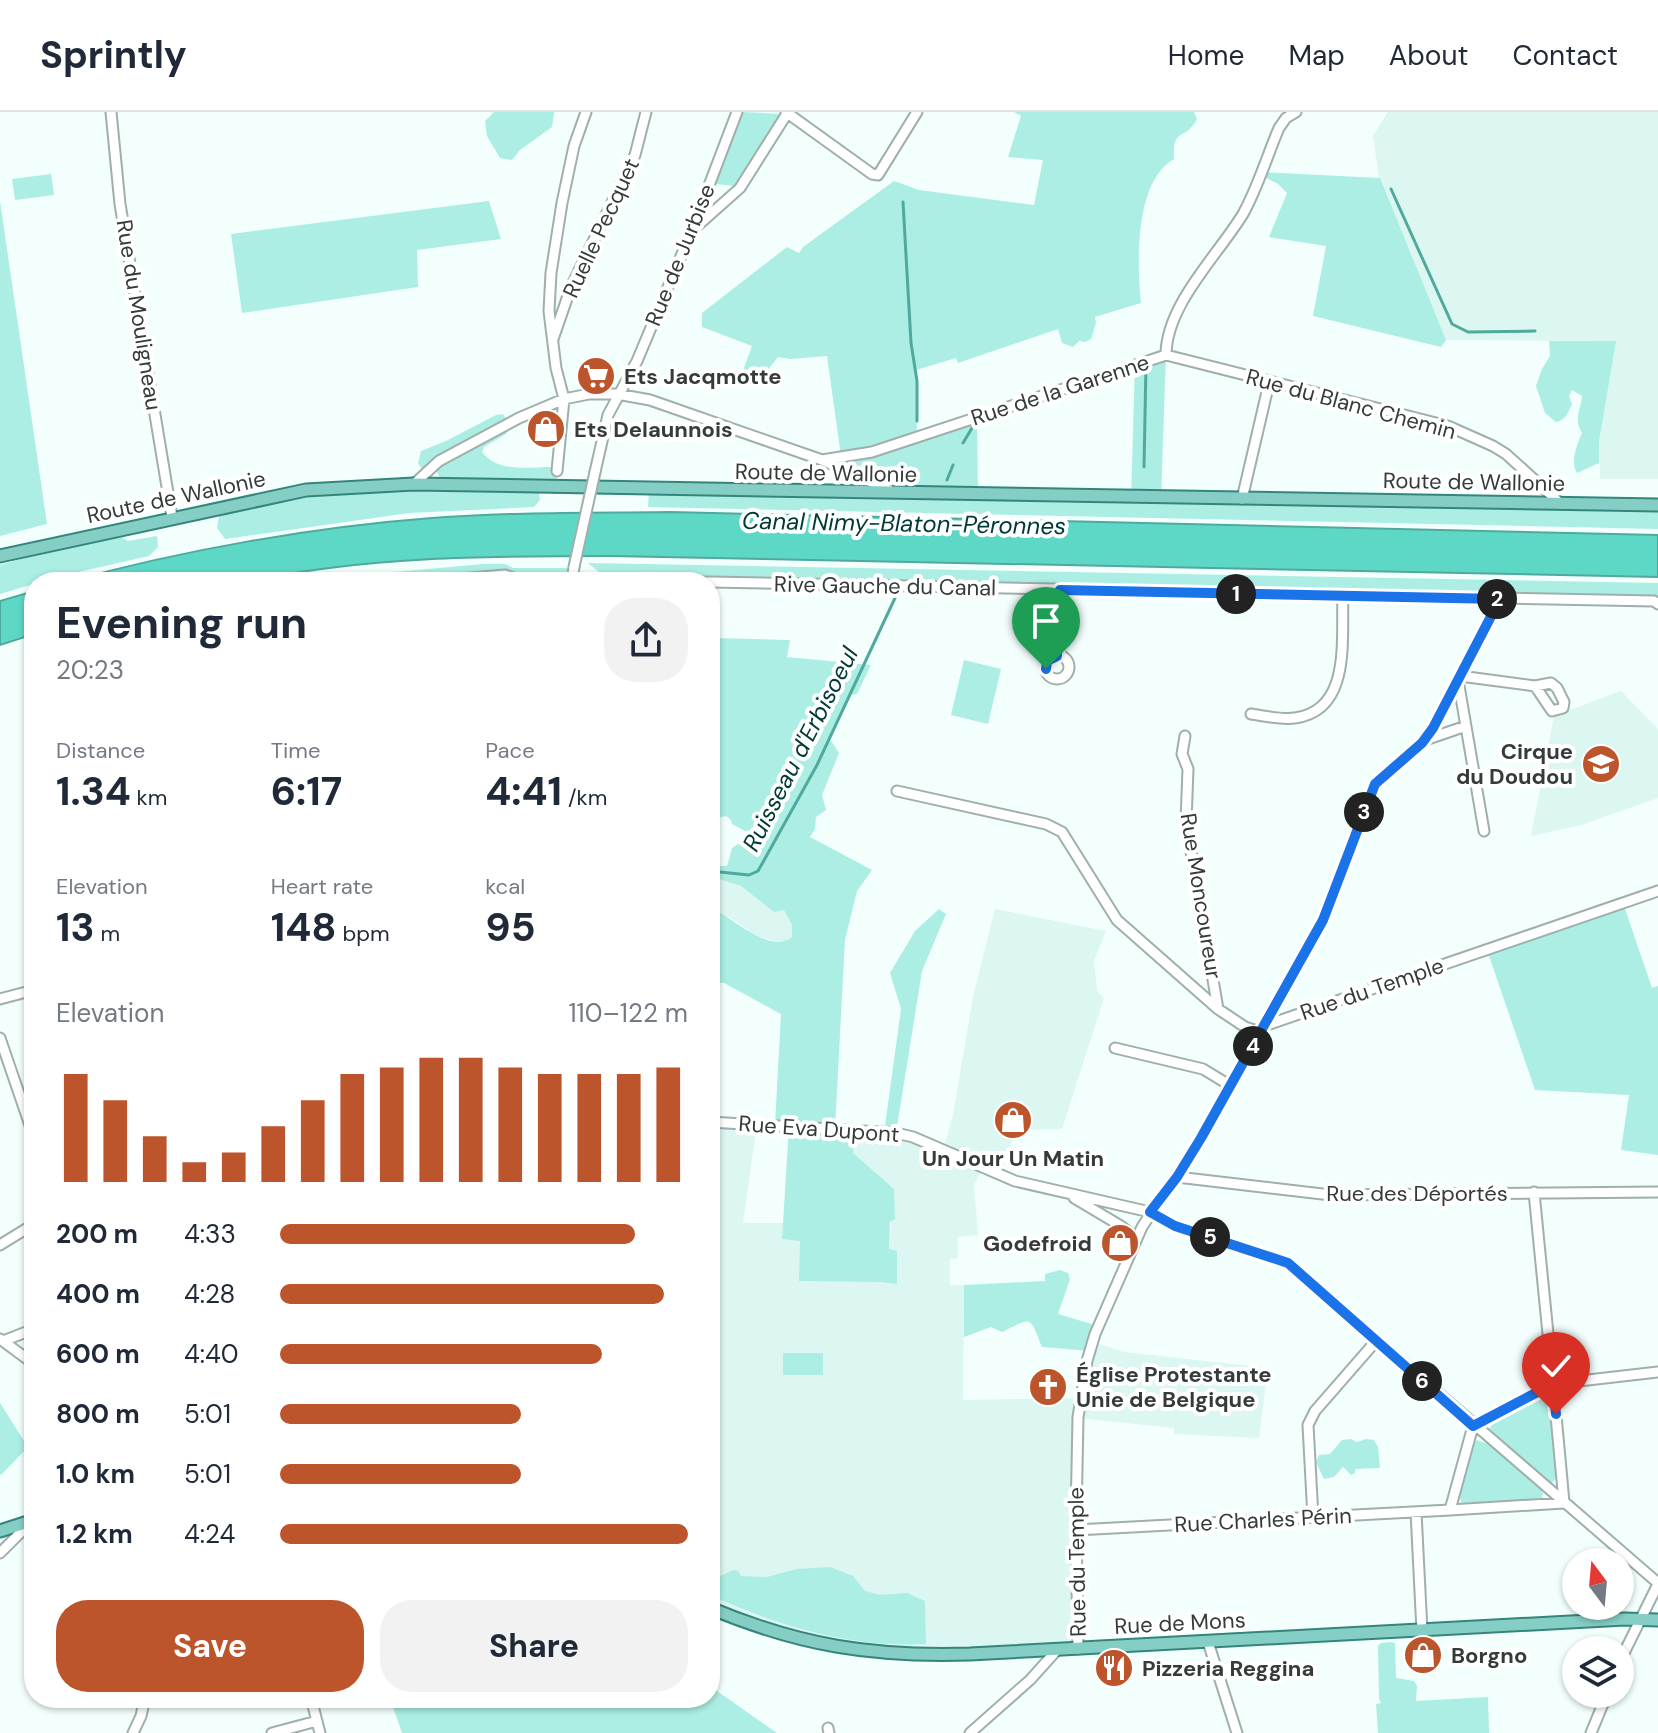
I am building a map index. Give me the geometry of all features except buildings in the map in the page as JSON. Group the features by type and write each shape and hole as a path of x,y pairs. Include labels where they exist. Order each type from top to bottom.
{"main road":[{"name":"Route de Wallonie","path":"0,556 306,490 414,484 1658,505"},
{"path":"0,1531 24,1523"},
{"name":"Rue de Mons","path":"720,1612 773,1632 854,1651 926,1656 1657,1620"}],"street":[{"name":"Rue du Mouligneau","path":"111,112 120,204 172,517"},
{"path":"557,471 564,399 552,342 549,311 551,273 565,189 586,112"},
{"name":"Ruelle Pecquet","path":"552,342 571,287 635,155 646,112"},
{"name":"Rue de Jurbise","path":"573,572 608,415 637,361 692,231 737,112"},
{"path":"692,231 740,188 787,112 872,174 878,175 917,112"},
{"name":"Rue de la Garenne","path":"822,460 872,452 1166,355 1167,336 1201,271 1244,212 1279,128 1286,118 1296,112"},
{"name":"Rue du Blanc Chemin","path":"1166,355 1448,426 1506,454 1561,504"},
{"path":"1242,499 1269,383"},
{"path":"414,484 439,461 519,418 564,399 589,394 617,394 650,400 822,460 897,494"},
{"name":"Rive Gauche du Canal","path":"720,582 1656,603"},
{"path":"1057,656 1060,590"},
{"path":"1251,714 1296,718 1312,713 1328,702 1337,684 1343,596"},
{"path":"1422,743 1433,728 1500,599"},
{"path":"1459,678 1535,686"},
{"path":"1459,678 1484,831"},
{"path":"1262,1029 1328,908 1375,784 1434,735 1466,726"},
{"name":"Rue Moncoureur","path":"1185,736 1182,754 1188,769 1186,822 1218,1009 1245,1027 1262,1029"},
{"path":"897,791 1046,824 1062,832 1117,920 1218,1009"},
{"name":"Rue du Temple","path":"1078,1649 1078,1417 1084,1370 1095,1334 1150,1212 1177,1177 1262,1029 1658,891"},
{"path":"0,999 24,993"},
{"path":"0,1038 24,1108"},
{"path":"1115,1048 1203,1069 1231,1086"},
{"name":"Rue Eva Dupont","path":"720,1123 905,1135 1015,1181 1150,1212 1175,1226 1288,1263 1658,1584"},
{"name":"Rue des Déportés","path":"1177,1177 1331,1195 1658,1192"},
{"path":"1064,1192 1137,1239"},
{"path":"1534,1192 1564,1503"},
{"path":"0,1245 24,1230"},
{"path":"2,1340 24,1332"},
{"path":"2,1340 24,1356"},
{"path":"1313,1518 1308,1425 1315,1411 1376,1341"},
{"path":"1450,1510 1473,1426 1553,1384 1658,1372"},
{"name":"Rue Charles Périn","path":"1076,1530 1564,1503"},
{"path":"1416,1512 1422,1631"},
{"path":"0,1553 24,1530"},
{"path":"1632,1636 1645,1615 1658,1584"},
{"path":"1657,1620 1653,1607 1658,1584"},
{"path":"1208,1642 1237,1733"},
{"path":"970,1733 1030,1680 1057,1650"},
{"path":"133,1733 142,1708"},
{"path":"314,1708 320,1733"},
{"path":"1591,1733 1601,1708"},
{"path":"272,1733 317,1721"}],"shaded area":[{"path":"494,112 554,113 552,127 520,150 512,160 500,158 487,136 485,121"},
{"path":"743,112 782,114 735,186 716,184"},
{"path":"1014,112 1194,112 1197,119 1177,138 1174,159 1161,170 1145,204 1139,246 1141,303 1095,317 1091,339 1079,341 1073,347 1062,343 1058,329 958,363 956,358 916,370 917,436 977,417 978,495 1131,498 1135,365 1166,355 1161,498 1561,504 1579,511 1658,512 1658,529 648,507 649,490 894,493 824,460 841,456 827,356 778,357 758,382 741,376 752,346 702,327 702,313 787,247 799,253 894,181 919,190 1034,205 1043,160 1008,157 1021,116"},
{"path":"1388,112 1658,112 1658,479 1600,479 1599,441 1615,341 1446,340 1380,184 1373,136"},
{"path":"1262,172 1380,178 1446,340 1441,347 1313,316 1326,246 1269,237 1287,193 1261,175"},
{"path":"51,174 54,195 15,200 12,179"},
{"path":"0,201 47,524 0,536"},
{"path":"489,201 501,239 417,250 418,287 242,313 231,234"},
{"path":"1549,341 1616,341 1599,441 1599,463 1577,473 1574,458 1582,433 1578,419 1582,396 1572,390 1569,410 1564,418 1556,422 1545,413 1536,386 1550,356"},
{"path":"503,414 509,424 506,434 484,447 482,452 505,466 552,467 557,474 556,481 440,478 438,462 425,474 418,463 421,451"},
{"path":"531,488 539,493 540,500 534,507 409,513 225,539 217,528 219,516 233,504 306,490"},
{"path":"120,536 128,541 157,536 158,547 149,556 78,572 24,572 24,587 0,594 0,565"},
{"path":"588,563 1658,583 1658,600 720,583 720,572 599,572"},
{"path":"483,564 505,564 513,568 568,568 567,572 395,572"},
{"path":"720,638 790,640 787,657 871,665 857,694 851,695 830,739 839,753 822,795 826,810 816,817 815,829 810,837 872,870 857,891 845,940 835,1129 855,1131 853,1153 894,1189 895,1219 890,1222 889,1249 897,1251 897,1284 799,1281 800,1241 782,1239 789,1126 775,1125 781,1014 720,983 720,913 761,938 772,941 792,937 792,925 784,910 774,912 741,886 720,879 720,866 727,866 732,848 747,843 751,834 732,824 726,816 720,817"},
{"path":"964,660 1001,669 988,724 951,715"},
{"name":"Cirque du Doudou","path":"1621,691 1658,729 1658,798 1581,825 1531,836 1554,716"},
{"path":"720,879 741,886 774,912 784,910 792,925 792,937 787,941 774,941 752,934 720,913"},
{"path":"1623,903 1652,988 1658,986 1658,1155 1621,1150 1629,1095 1535,1090 1487,950"},
{"path":"939,909 946,914 922,971 896,1133 884,1133 901,1009 890,973 915,931"},
{"path":"995,909 1106,931 1094,961 1097,991 1104,998 1062,1129 1016,1130 1000,1174 981,1171 974,1185 978,1235 958,1237 958,1258 950,1259 950,1285 964,1285 963,1400 1080,1398 1092,1342 1124,1352 1268,1368 1259,1438 1174,1434 1174,1428 1078,1418 1078,1649 854,1651 720,1611 720,1122 757,1124 743,1223 783,1223 782,1239 800,1240 881,1282 896,1284 889,1250 894,1189 852,1153 855,1131 896,1133 944,1148 953,1115 973,997"},
{"path":"1060,1270 1068,1273 1070,1279 1058,1314 1098,1326 1090,1351 1042,1347 1029,1322 1002,1332 991,1327 964,1337 964,1285 1045,1281 1045,1274"},
{"path":"783,1353 823,1353 823,1375 783,1375"},
{"path":"1540,1397 1546,1398 1549,1405 1557,1476 1552,1483 1548,1483 1490,1429 1493,1421"},
{"path":"0,1403 24,1441 24,1451 0,1474"},
{"path":"1342,1440 1357,1442 1374,1440 1378,1447 1380,1468 1355,1469 1351,1475 1343,1467 1334,1477 1324,1479 1316,1462 1319,1455 1330,1454"},
{"path":"1477,1440 1488,1444 1541,1488 1541,1500 1462,1503 1458,1493 1472,1443"},
{"path":"830,1567 853,1576 865,1591 880,1595 907,1593 925,1601 926,1644 869,1642 815,1633 720,1599 720,1576 733,1570 741,1576 767,1577 797,1569"},
{"path":"1395,1643 1396,1678 1414,1681 1417,1686 1416,1701 1488,1697 1489,1733 1378,1733 1376,1704 1381,1703 1378,1646"},
{"path":"720,1693 777,1733 402,1733 393,1708 720,1708"}],"water":[{"name":"Canal Nimy-Blaton-Péronnes","path":"670,512 1658,535 1658,577 611,556 428,559 300,572 104,572 202,550 341,527 432,518"},
{"path":"24,594 24,637 0,645 0,601"}],"waterway":[{"path":"1391,189 1452,324 1468,332 1535,331"},
{"path":"903,202 911,343 917,381 917,421"},
{"path":"1144,467 1146,365"},
{"name":"Ruisseau d'Erbisoeul","path":"963,443 975,423"},
{"name":"Ruisseau d'Erbisoeul","path":"947,480 953,465"},
{"name":"Ruisseau d'Erbisoeul","path":"720,872 749,875 758,871 817,765 895,598"}],"place":[{"name":"Ets Jacqmotte","path":"596,376"},
{"name":"Ets Delaunnois","path":"546,429"},
{"name":"Cirque du Doudou","path":"1601,764"},
{"name":"Un Jour Un Matin","path":"1013,1120"},
{"name":"Godefroid","path":"1120,1243"},
{"name":"Église Protestante Unie de Belgique","path":"1048,1387"},
{"name":"Borgno","path":"1423,1655"},
{"name":"Pizzeria Reggina","path":"1114,1668"}],"route":[{"path":"1046,669 1047,661 1057,656 1060,590 1500,599 1433,728 1422,743 1375,784 1323,920 1201,1138 1150,1212 1175,1226 1288,1263 1473,1426 1553,1384 1556,1414"}]}
